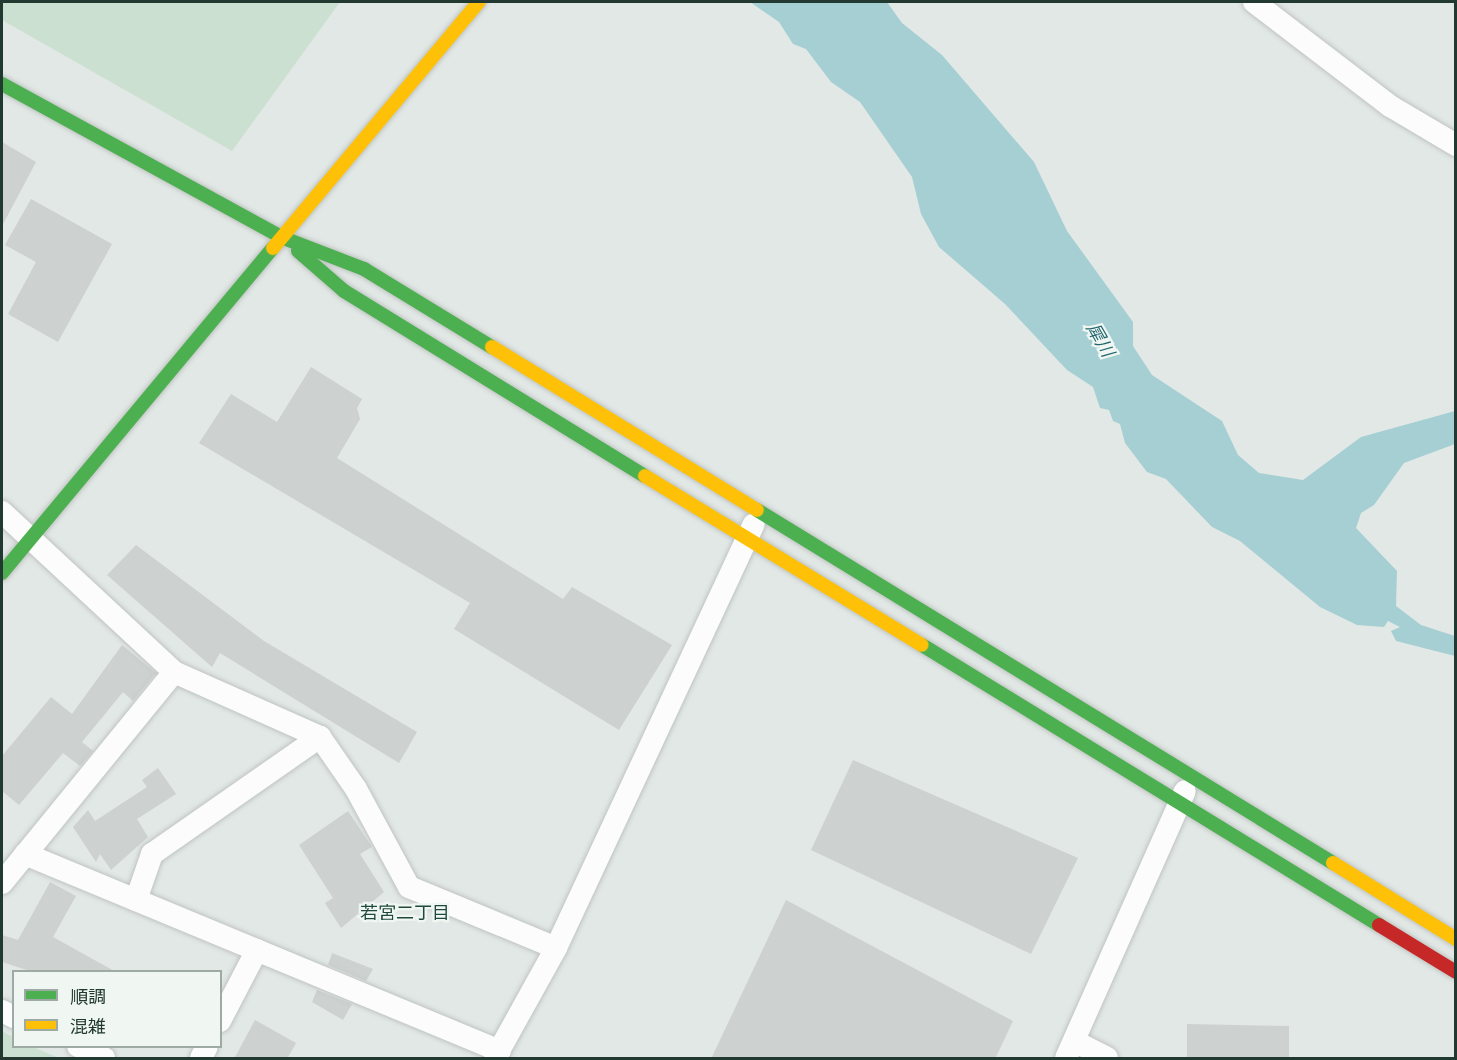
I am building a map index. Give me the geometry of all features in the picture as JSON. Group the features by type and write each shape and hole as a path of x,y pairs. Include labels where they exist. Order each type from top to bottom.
{"street":[{"path":"2,573 479,2"},
{"path":"1254,2 1390,106 1455,145"},
{"path":"2,84 281,237 364,269 1190,779 1455,939"},
{"path":"281,237 344,291 746,540 1455,972"},
{"path":"2,512 174,672 320,737 362,799 410,887 556,948"},
{"path":"25,854 258,950 498,1055 556,948 759,513"},
{"path":"2,883 174,672"},
{"path":"136,900 152,854 320,737"},
{"path":"1107,1059 1070,1050 1190,779"},
{"path":"222,1017 258,950"},
{"path":"80,1048 104,1059"}],"green space":[{"path":"2,2 340,2 232,151 2,20"},
{"path":"2,1031 12,1036 12,1048 35,1048 59,1058 2,1058"}],"water":[{"name":"犀川","path":"750,2 887,2 902,23 942,55 1034,162 1067,231 1133,322 1133,346 1152,375 1222,421 1238,455 1259,473 1303,480 1361,437 1455,411 1455,444 1404,463 1374,505 1361,513 1356,528 1397,571 1396,606 1421,625 1455,636 1455,656 1396,641 1391,631 1400,627 1388,621 1384,627 1357,625 1320,607 1240,541 1212,527 1166,479 1147,472 1125,443 1120,424 1113,421 1109,410 1100,408 1093,387 1067,370 1005,304 939,247 921,214 912,177 860,102 831,82 806,49 793,44 779,22"}],"building":[{"path":"2,142 36,162 2,226"},
{"path":"31,199 112,244 58,342 8,314 36,262 5,245"},
{"path":"311,367 362,399 357,408 360,419 337,458 563,599 572,587 672,645 619,730 454,629 470,603 199,443 231,394 277,422"},
{"path":"136,545 264,641 417,732 399,763 220,653 212,667 107,575"},
{"path":"122,645 156,673 133,701 123,692 82,742 93,751 80,766 63,753 19,805 2,791 2,756 51,697 72,714"},
{"path":"853,760 1078,858 1031,954 811,850"},
{"path":"158,768 176,794 137,819 148,837 111,870 100,854 96,862 73,827 88,810 95,821 147,787 142,780"},
{"path":"348,811 372,847 360,854 384,892 341,928 325,903 333,898 299,845"},
{"path":"50,882 76,896 53,937 112,970 27,970 2,962 2,935 18,940"},
{"path":"786,900 1013,1021 995,1059 711,1059"},
{"path":"332,953 373,969 366,981 328,965"},
{"path":"317,990 352,1004 343,1020 312,1002"},
{"path":"255,1020 296,1043 287,1059 234,1059"},
{"path":"1187,1024 1289,1026 1289,1059 1187,1059"}],"traffic: fast":[{"path":"2,84 281,237 364,269 492,347"},
{"path":"2,573 273,248"},
{"path":"298,251 344,291 645,476"},
{"path":"757,510 1333,863"},
{"path":"922,645 1379,925"}],"traffic: slow":[{"path":"273,248 479,2"},
{"path":"492,347 757,510"},
{"path":"645,476 922,645"},
{"path":"1333,863 1456,939"}],"traffic: jam":[{"path":"1379,925 1456,972"}],"district":[{"name":"若宮二丁目","path":"405,913"}]}
